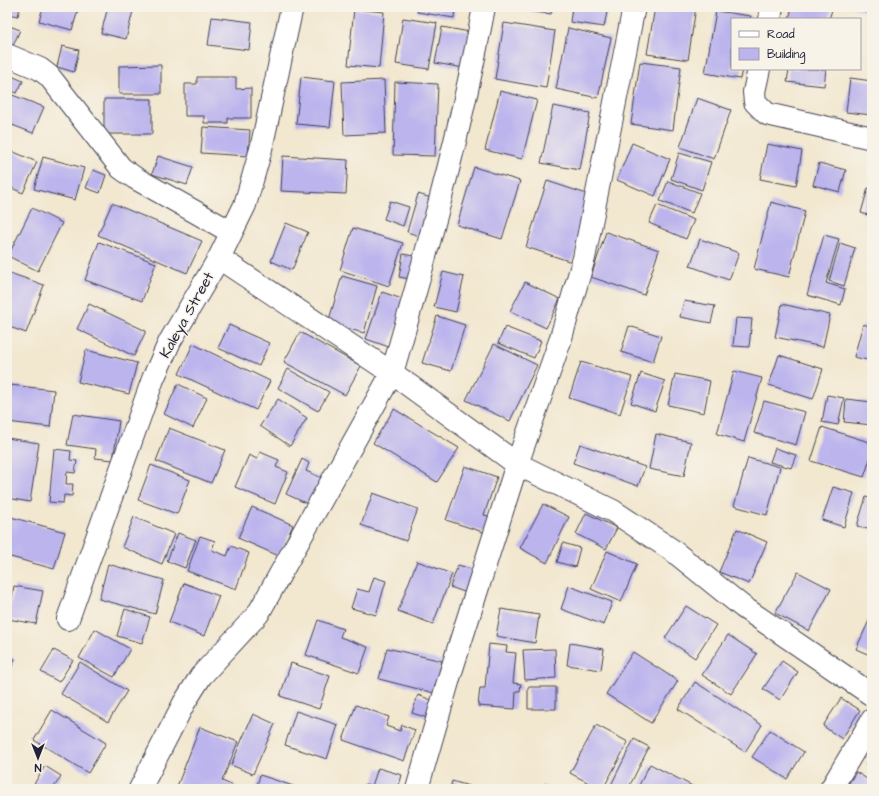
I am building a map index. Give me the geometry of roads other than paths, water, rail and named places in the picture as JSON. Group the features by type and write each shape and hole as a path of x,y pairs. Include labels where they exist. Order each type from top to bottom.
{"street":[{"name":"Kaleya Street","path":"68,619 154,378 170,341 219,258 245,205 261,149 292,7"},
{"path":"140,789 184,703 201,676 258,614 392,373 436,219 476,51 484,7"},
{"path":"417,789 450,676 518,464 544,389 584,258 634,7"},
{"path":"770,18 772,7"},
{"path":"7,55 40,69 50,76 121,168 135,178 232,232"},
{"path":"759,70 754,92 755,102 767,114 872,138"},
{"path":"219,258 392,373 518,464 619,516 672,550 743,607 872,695"},
{"path":"831,789 872,720"}]}
